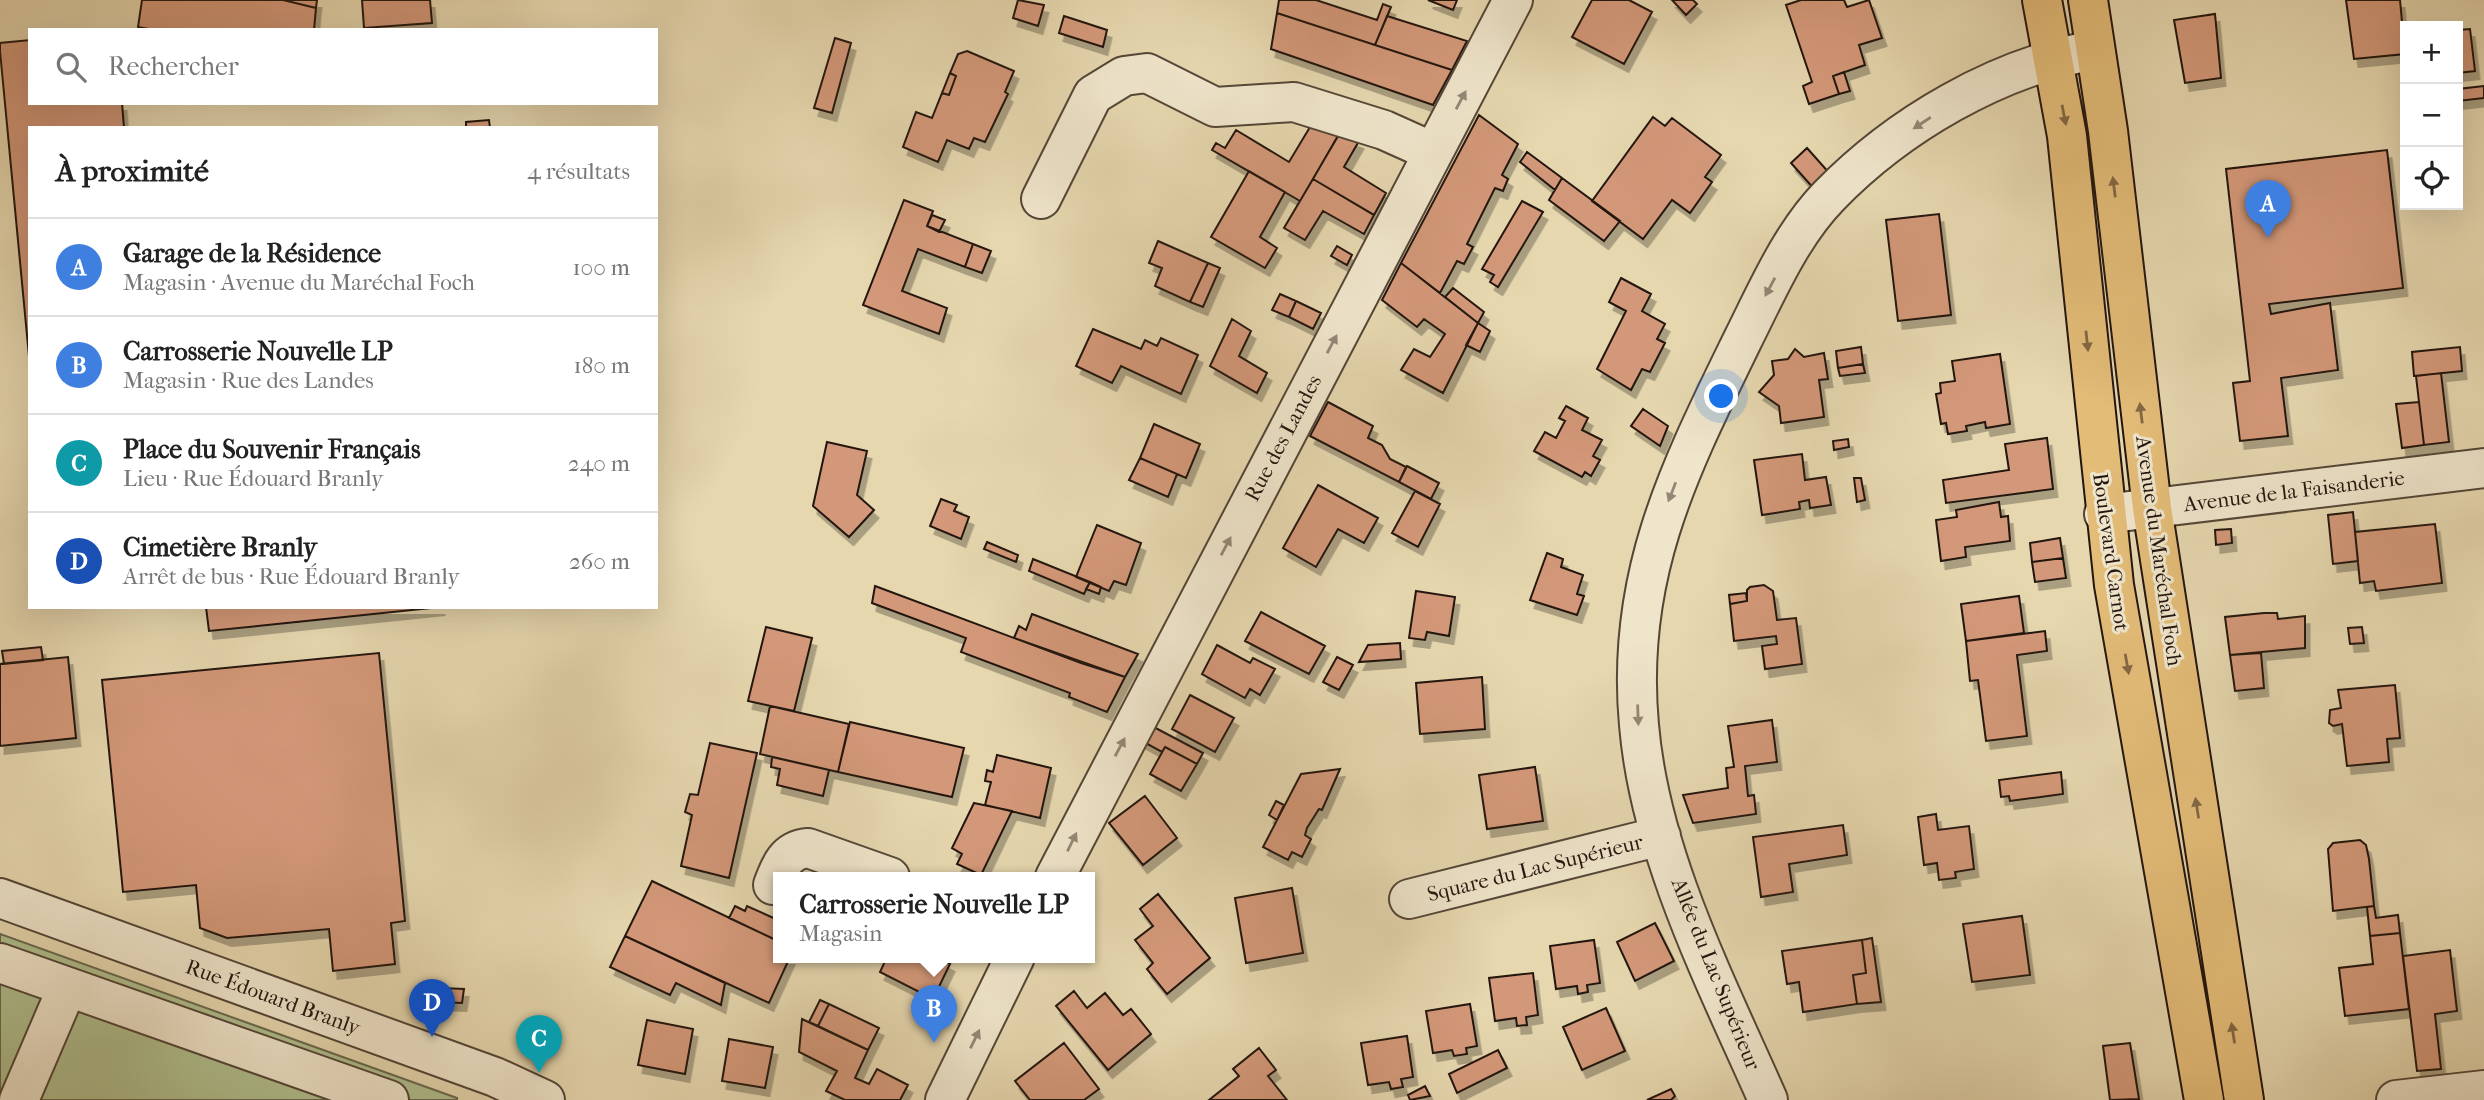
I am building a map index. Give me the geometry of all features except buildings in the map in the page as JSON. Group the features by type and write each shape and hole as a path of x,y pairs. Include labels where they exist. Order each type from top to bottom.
{"main road":[{"name":"Boulevard Carnot","path":"2042,0 2067,136 2104,514 2133,699 2204,1100"},
{"name":"Avenue du Maréchal Foch","path":"2088,0 2108,131 2152,508 2244,1100"}],"street":[{"name":"Rue des Landes","path":"1058,872 1513,0"},
{"name":"Allée du Lac Supérieur","path":"1769,1100 1699,946 1661,836 1647,779 1639,725 1637,666 1650,562 1662,517 1684,460 1758,309 1791,247 1826,198 1873,155 1979,86 2052,57 2095,50"},
{"path":"1041,199 1093,95 1124,76 1147,73 1216,107 1294,102 1384,130 1433,152"},
{"name":"Avenue de la Faisanderie","path":"2104,514 2484,468"},
{"name":"Square du Lac Supérieur","path":"1409,899 1661,836"},
{"path":"778,872 784,859 798,849 808,848 876,872"},
{"name":"Rue Édouard Branly","path":"0,898 495,1077 542,1100"},
{"path":"0,963 389,1100"},
{"path":"945,1100 1012,963"},
{"path":"19,1100 67,988"},
{"path":"2396,1100 2484,1090"}],"green space":[{"path":"0,934 457,1098 457,1100 0,1100"}],"place":[{"name":"Garage de la Résidence","path":"2268,238"},
{"name":"Cimetière Branly","path":"432,1037"},
{"name":"Carrosserie Nouvelle LP","path":"934,1043"},
{"name":"Place du Souvenir Français","path":"539,1073"}]}
